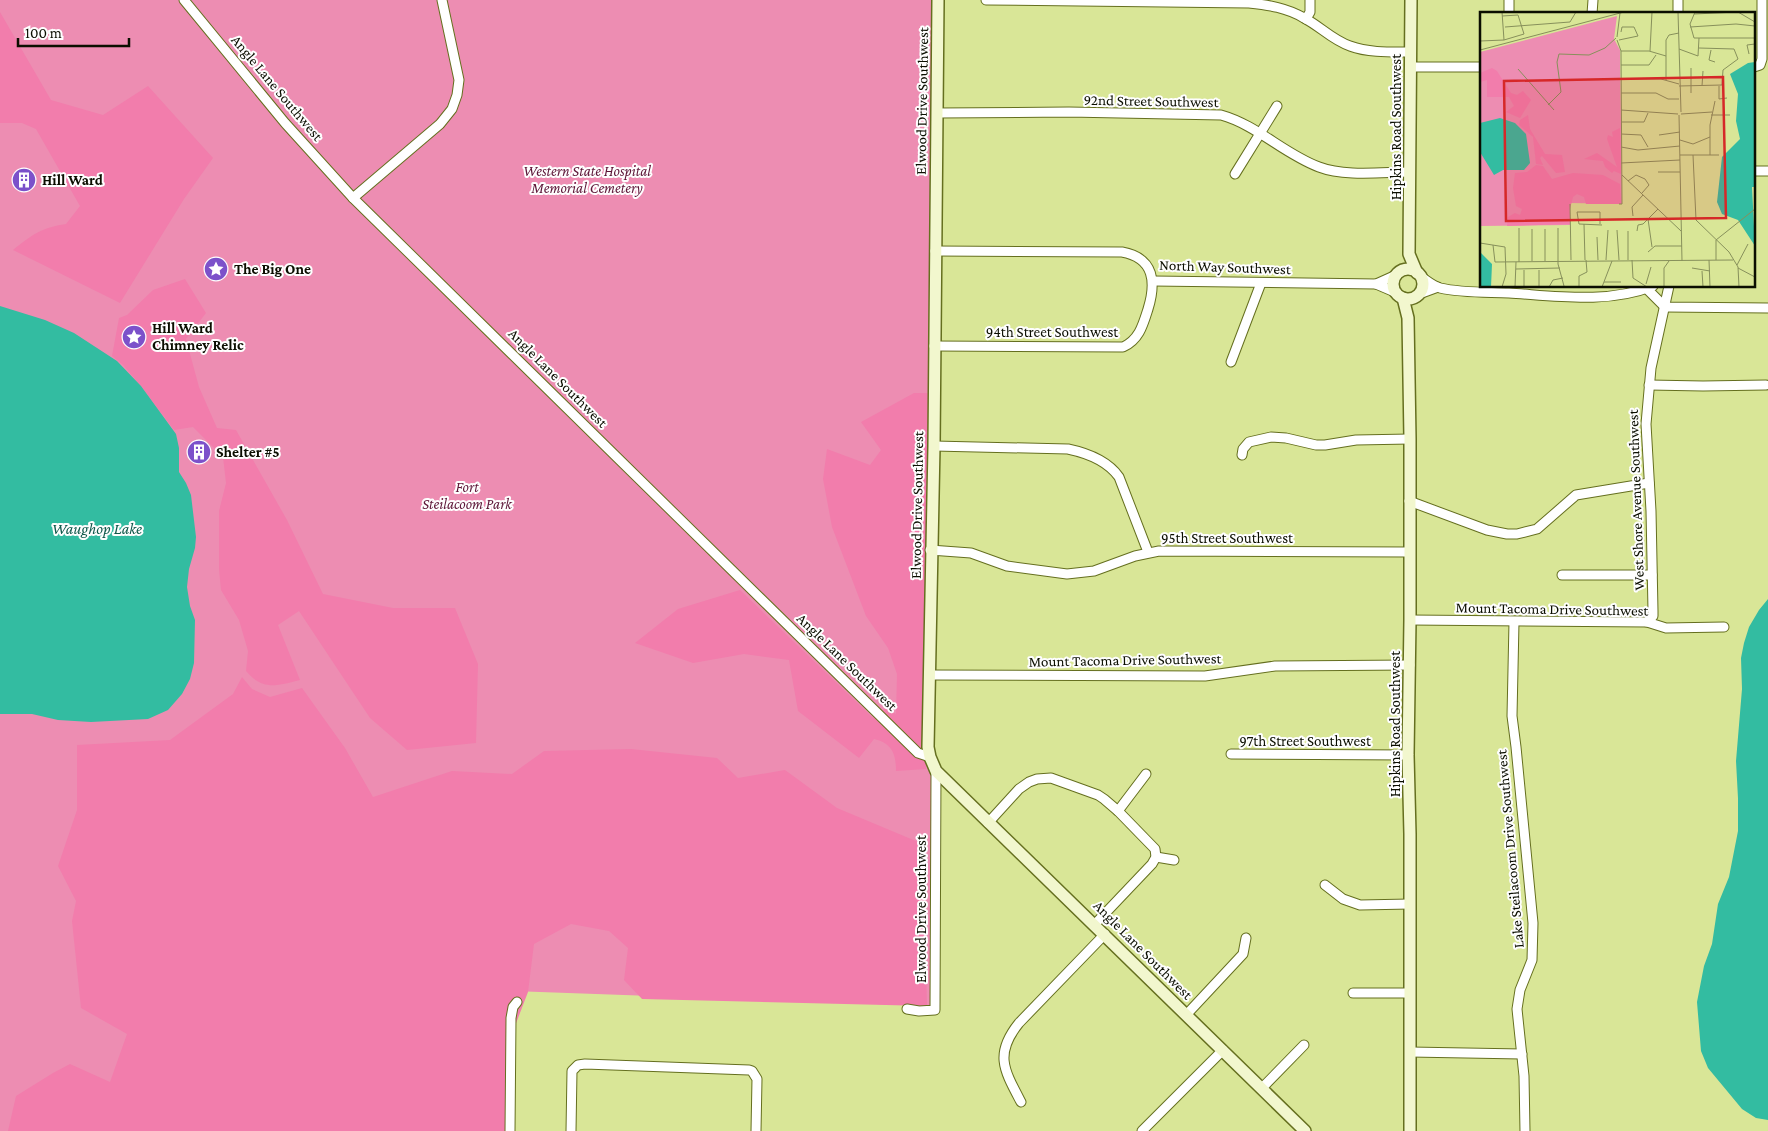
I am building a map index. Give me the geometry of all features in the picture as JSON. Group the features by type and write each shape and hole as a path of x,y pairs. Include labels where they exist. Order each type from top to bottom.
{"street":[{"name":"Angle Lane Southwest","path":"184,0 285,123 353,198 918,752 930,757"},
{"path":"353,198 440,124 452,109 458,95 459,80 442,0"},
{"name":"Elwood Drive Southwest","path":"907,1009 919,1011 935,1010 936,771 928,747 930,550 934,446 938,0"},
{"path":"986,0 1249,3 1281,8 1306,18 1326,34 1350,46 1379,52 1411,52"},
{"path":"1306,18 1310,12 1310,0"},
{"name":"Hipkins Road Southwest","path":"1411,0 1409,254 1419,274"},
{"path":"1756,67 1760,65 1762,59 1762,0"},
{"path":"1411,67 1480,67"},
{"path":"1235,174 1277,106"},
{"name":"92nd Street Southwest","path":"938,113 1069,112 1221,115 1237,119 1306,161 1327,169 1348,172 1410,172"},
{"name":"North Way Southwest","path":"935,251 1122,252 1136,256 1143,262 1153,281 1376,284 1400,296"},
{"name":"Hipkins Road Southwest","path":"1398,273 1409,254"},
{"path":"1438,287 1417,295 1400,296 1393,284 1398,273 1408,269 1438,287 1474,292 1579,297 1620,295 1650,288 1666,307 1768,308"},
{"name":"North Way Southwest","path":"1376,284 1398,273"},
{"path":"1417,295 1422,285 1419,274"},
{"name":"94th Street Southwest","path":"934,346 1123,347 1133,340 1142,328 1152,296 1153,281"},
{"path":"1231,362 1261,283"},
{"name":"West Shore Avenue Southwest","path":"1647,622 1653,616 1651,511 1646,424 1649,385 1669,288"},
{"name":"Hipkins Road Southwest","path":"1408,318 1417,295"},
{"name":"Hipkins Road Southwest","path":"1400,296 1408,318 1410,439 1408,755 1410,1131"},
{"path":"1649,385 1766,385"},
{"path":"1242,455 1249,442 1271,437 1298,439 1316,445 1356,440 1410,439"},
{"path":"934,446 1068,449 1079,451 1095,458 1111,467 1119,478 1148,552"},
{"path":"1409,501 1487,530 1517,534 1537,529 1576,495 1649,483"},
{"name":"95th Street Southwest","path":"930,550 971,553 1021,569 1067,574 1094,571 1148,552 1159,551 1409,552"},
{"path":"1562,575 1652,575"},
{"name":"Mount Tacoma Drive Southwest","path":"1410,620 1647,622 1666,628 1724,627"},
{"name":"Lake Steilacoom Drive Southwest","path":"1514,622 1512,726 1533,923 1532,960 1519,995 1517,1009 1524,1076 1525,1131"},
{"name":"Mount Tacoma Drive Southwest","path":"930,675 1205,676 1275,666 1410,665"},
{"name":"97th Street Southwest","path":"1231,754 1408,755"},
{"name":"Angle Lane Southwest","path":"936,771 1306,1131"},
{"path":"1118,811 1146,774"},
{"path":"988,823 1029,782 1046,778 1098,796 1118,811 1155,849 1156,857 1152,864 1095,924"},
{"path":"1156,857 1174,860"},
{"path":"1325,885 1343,900 1354,904 1410,904"},
{"path":"1021,1102 1006,1073 1004,1062 1005,1049 1011,1033 1105,934"},
{"path":"1187,1014 1243,954 1246,938"},
{"path":"1353,993 1410,993"},
{"path":"510,1131 510,1018 513,1007 517,1002"},
{"path":"1262,1088 1304,1045"},
{"path":"1142,1131 1223,1050"},
{"path":"1410,1052 1522,1054"},
{"path":"571,1131 572,1071 578,1065 585,1064 752,1071 757,1079 756,1131"}],"green space":[{"name":"Fort Steilacoom Park","path":"0,0 935,0 932,1006 512,991 509,1131 0,1131"}],"shaded area":[{"path":"0,12 51,100 103,115 148,86 213,158 184,199 120,303 13,250 38,232 66,224 80,206 36,129 22,123 0,123"},
{"path":"185,279 206,313 186,339 199,387 217,428 236,430 287,520 323,594 393,608 455,608 478,664 476,743 407,750 370,718 299,611 278,625 300,680 277,685 264,684 258,682 246,671 248,651 239,620 221,590 219,511 226,483 223,457 193,427 174,430 141,386 123,365 112,356 119,318 127,315 153,290"},
{"path":"914,393 930,393 926,769 896,771 894,754 885,743 874,739 859,758 798,711 789,660 744,654 693,663 635,643 678,609 740,590 873,718 886,708 896,714 897,674 888,648 866,616 832,527 823,479 827,449 870,465 881,450 861,422"},
{"path":"242,677 252,689 270,697 302,688 345,748 373,797 452,771 512,774 544,751 631,749 717,758 738,778 785,770 837,808 923,844 927,1006 642,999 624,980 628,948 609,931 571,924 534,944 528,992 510,1039 510,1131 8,1131 16,1096 70,1064 110,1082 127,1034 81,1008 72,921 76,901 58,866 77,810 77,745 170,740 233,694"}],"water":[{"name":"Waughop Lake","path":"0,306 45,320 74,333 117,361 141,386 176,434 179,448 179,472 191,495 196,537 187,587 190,606 195,620 194,663 190,679 182,694 168,710 148,719 91,722 58,720 32,714 0,714"},
{"path":"1768,599 1768,1120 1756,1118 1742,1109 1708,1068 1701,1051 1697,1002 1704,966 1712,944 1718,904 1729,877 1738,831 1736,761 1742,689 1741,658 1749,627"}],"place":[{"name":"Hill Ward","path":"24,180"},
{"name":"The Big One","path":"216,269"},
{"name":"Hill Ward Chimney Relic","path":"134,337"},
{"name":"Shelter #5","path":"199,452"}],"park label":[{"name":"Western State Hospital Memorial Cemetery","path":"587,180"}]}
